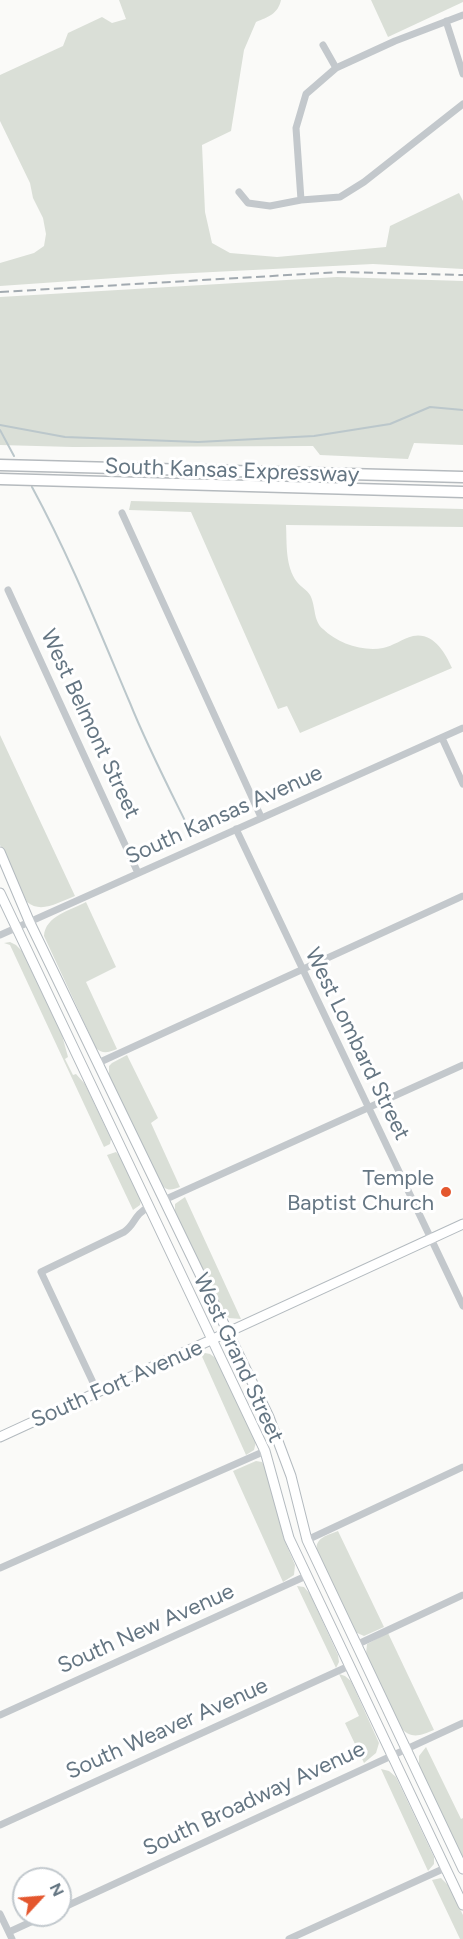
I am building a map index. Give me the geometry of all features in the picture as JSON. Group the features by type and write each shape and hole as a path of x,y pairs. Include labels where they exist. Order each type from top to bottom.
{"main road":[{"name":"South Kansas Expressway","path":"0,465 463,477"},
{"name":"South Kansas Expressway","path":"0,479 463,492"},
{"name":"West Grand Street","path":"0,852 30,923 269,1417 291,1476 307,1540 463,1869"},
{"name":"West Grand Street","path":"0,893 266,1451 289,1538 463,1905"},
{"name":"South Fort Avenue","path":"0,1437 463,1224"}],"street":[{"path":"301,200 296,128 306,94 336,68 395,41 463,15"},
{"path":"446,21 463,74"},
{"path":"323,45 336,68"},
{"path":"239,192 248,203 270,206 301,200 340,197 463,104"},
{"path":"122,513 261,817"},
{"name":"West Belmont Street","path":"8,590 138,873"},
{"name":"South Kansas Avenue","path":"0,935 463,728"},
{"path":"442,738 463,784"},
{"name":"West Lombard Street","path":"236,829 463,1306"},
{"path":"98,1063 463,896"},
{"path":"164,1200 463,1065"},
{"path":"98,1393 41,1272 123,1232 130,1227 138,1213 149,1207"},
{"path":"0,1568 266,1451"},
{"path":"307,1540 463,1467"},
{"name":"South New Avenue","path":"0,1715 306,1576"},
{"path":"356,1645 463,1595"},
{"name":"South Weaver Avenue","path":"0,1825 349,1666"},
{"name":"South Broadway Avenue","path":"72,1903 463,1723"},
{"path":"289,1939 445,1868"},
{"path":"0,1914 10,1936 25,1927"}],"shaded area":[{"path":"119,0 281,0 275,12 256,22 244,50 231,131 202,145 205,212 212,243 230,253 277,257 386,247 390,226 459,193 463,201 463,269 373,264 0,286 0,263 34,253 44,246 46,234 43,218 33,198 30,183 0,121 0,75 63,46 68,33 102,17 112,23 126,19"},
{"path":"371,0 463,0 463,2 388,37"},
{"path":"337,277 463,281 463,445 414,443 408,459 320,455 313,446 0,445 0,297"},
{"path":"131,501 463,509 463,527 286,525 290,569 297,582 310,595 316,618 320,626 329,634 351,645 367,649 387,647 413,636 427,637 442,650 452,668 300,733 287,706 278,709 191,512 129,510"},
{"path":"0,735 75,896 50,906 38,907 27,902 0,845"},
{"path":"86,902 116,967 86,982 117,1049 106,1052 101,1052 96,1048 44,936 49,923 66,911"},
{"path":"10,942 22,951 62,1035 68,1057 65,1059 73,1075 76,1074 85,1084 111,1139 110,1144 104,1147 10,945 4,943"},
{"path":"127,1055 158,1118 151,1123 180,1187 168,1189 163,1187 159,1181 109,1075 109,1066"},
{"path":"116,1152 141,1200 140,1205 133,1210 107,1155"},
{"path":"185,1197 241,1319 229,1318 222,1311 175,1213 175,1204"},
{"path":"200,1352 210,1354 217,1359 256,1442 254,1450 246,1455"},
{"path":"256,1461 262,1462 267,1471 284,1539 295,1565 294,1575 283,1582 233,1471"},
{"path":"338,1531 384,1627 364,1636 355,1632 317,1551 320,1540"},
{"path":"297,1586 304,1587 310,1594 338,1655 339,1662 336,1668"},
{"path":"388,1633 434,1730 421,1735 413,1735 401,1728 366,1654 367,1644"},
{"path":"339,1674 351,1681 379,1743 376,1753 364,1763 345,1723 359,1716"},
{"path":"426,1747 461,1819 463,1818 463,1859 419,1766 419,1756"},
{"path":"381,1769 389,1771 396,1777 434,1857 434,1864 428,1871"},
{"path":"441,1878 448,1885 463,1915 463,1939 460,1939 432,1880"}],"waterway":[{"path":"0,425 65,437 198,442 314,436 390,424 430,407 463,410"},
{"path":"0,430 14,456"},
{"path":"32,487 72,567 144,737 192,835"}],"railway":[{"path":"0,292 340,272 463,275"}],"place":[{"name":"Temple Baptist Church","path":"446,1192"}]}
